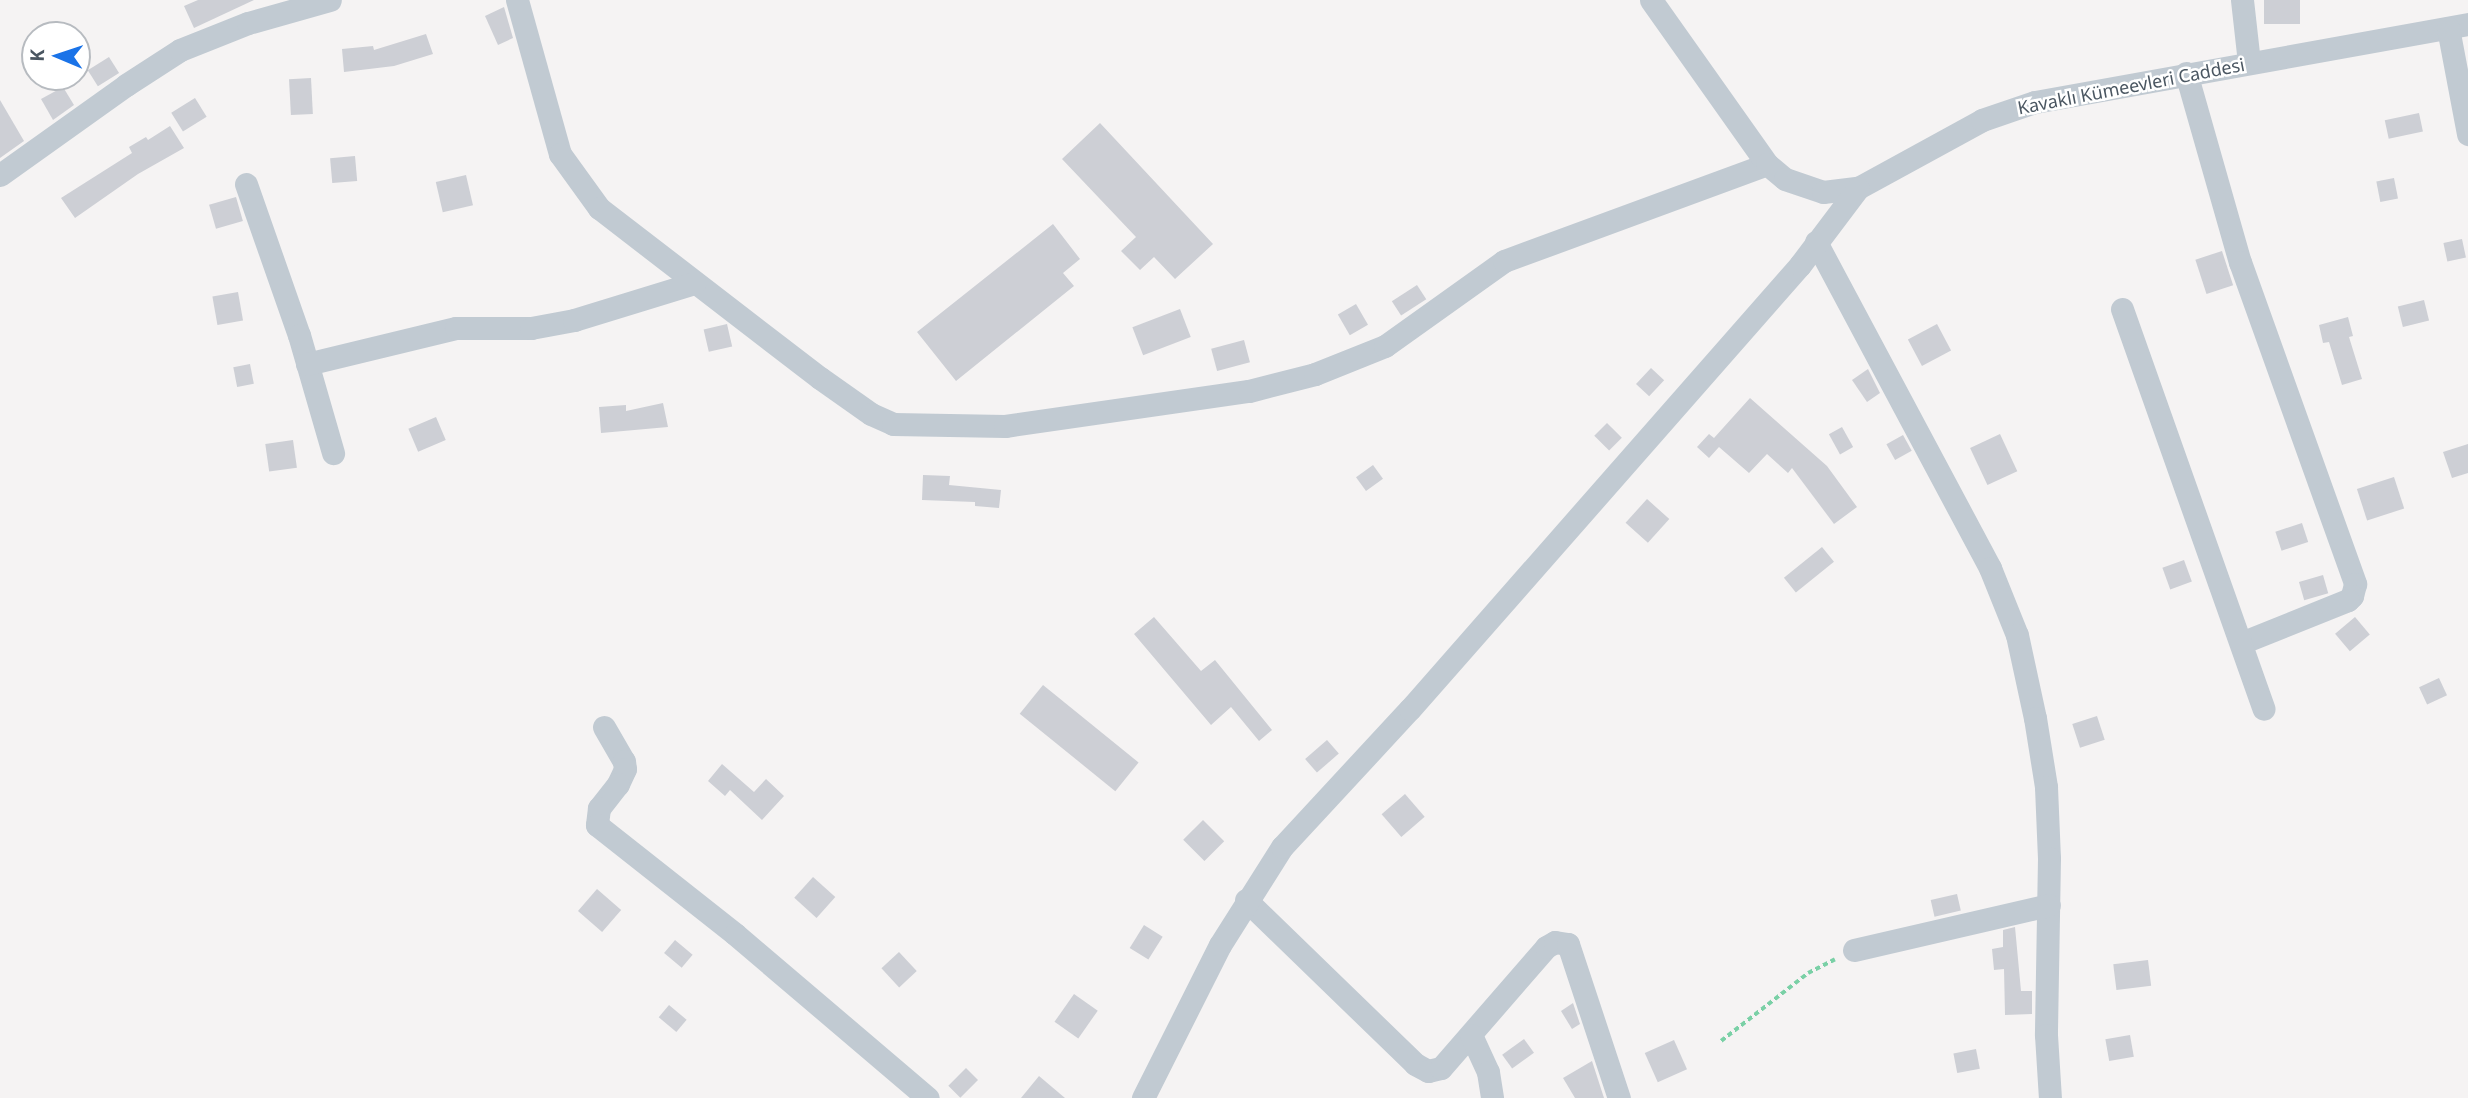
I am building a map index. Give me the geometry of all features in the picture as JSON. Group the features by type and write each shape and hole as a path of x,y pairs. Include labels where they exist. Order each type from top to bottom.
{"street":[{"path":"0,175 136,77 180,50 248,23 330,0"},
{"path":"517,0 548,117 569,170 599,208 694,283 880,419 917,426 1005,426 1249,391 1315,374 1385,346 1504,261 1767,164"},
{"name":"Kavaklı Kümeevleri Caddesi","path":"1651,0 1767,164 1785,179 1823,192 1858,188 1957,132 2004,111 2062,96 2458,26"},
{"path":"2242,0 2249,62"},
{"path":"2458,26 2468,134"},
{"path":"2186,73 2241,262 2355,584 2348,600 2241,643"},
{"path":"246,184 307,364 333,453"},
{"path":"1143,1098 1220,945 1282,847 1500,608 1800,265 1858,188"},
{"path":"1816,242 1924,441 2006,604 2025,670 2046,787 2049,905 2046,1035 2050,1098"},
{"path":"307,364 456,328 531,328 574,320 694,283"},
{"path":"2122,309 2264,709"},
{"path":"604,727 624,761 625,769 618,784 599,808 597,825 735,934 928,1098"},
{"path":"1246,901 1421,1070 1434,1072 1441,1068 1471,1035 1546,947 1555,942 1567,944 1594,1016 1619,1098"},
{"path":"1854,950 2049,905"},
{"path":"1471,1035 1488,1072 1492,1098"}],"path":[{"path":"1721,1041 1808,973 1854,950"}],"building":[{"path":"198,0 254,0 194,28 184,6"},
{"path":"2264,0 2300,0 2300,24 2264,24"},
{"path":"504,7 513,38 498,45 485,16"},
{"path":"426,34 433,54 394,66 344,72 342,49 373,46 374,50"},
{"path":"109,57 119,73 98,86 91,75 91,68"},
{"path":"311,78 313,114 291,115 289,79"},
{"path":"56,91 65,91 74,105 53,120 41,99"},
{"path":"195,98 207,117 183,131 171,113"},
{"path":"0,100 24,141 0,158"},
{"path":"2419,113 2423,132 2389,139 2385,120"},
{"path":"1100,123 1213,244 1175,279 1154,257 1140,270 1121,251 1136,237 1062,159"},
{"path":"170,126 184,148 138,174 75,218 61,198 132,153 129,147 146,137 148,140"},
{"path":"355,156 357,181 332,183 330,158"},
{"path":"466,175 473,205 443,212 436,182"},
{"path":"2394,178 2398,199 2380,202 2376,181"},
{"path":"236,197 243,221 216,229 209,205"},
{"path":"1053,224 1080,259 1063,273 1074,286 956,381 917,332"},
{"path":"2462,239 2466,258 2447,262 2443,243"},
{"path":"2222,251 2233,285 2206,294 2195,260"},
{"path":"1417,285 1426,299 1401,316 1392,301"},
{"path":"238,292 243,321 217,325 212,297"},
{"path":"2424,300 2429,320 2403,327 2398,307"},
{"path":"1356,304 1368,325 1350,335 1338,314"},
{"path":"1180,309 1191,337 1143,355 1132,327"},
{"path":"2348,317 2353,336 2349,337 2362,379 2342,385 2329,342 2323,343 2319,325"},
{"path":"727,324 732,346 709,352 704,329"},
{"path":"1937,324 1951,350 1922,366 1908,339"},
{"path":"1244,340 1250,362 1217,371 1211,349"},
{"path":"250,364 254,384 237,387 233,367"},
{"path":"1651,368 1664,380 1649,396 1636,384"},
{"path":"1868,369 1880,393 1867,402 1852,380"},
{"path":"1750,398 1827,466 1857,507 1834,524 1792,468 1788,473 1767,454 1749,473 1719,447 1709,458 1697,447 1709,434 1714,438"},
{"path":"663,403 668,427 601,433 599,407 626,405 626,411"},
{"path":"436,417 446,440 418,452 408,429"},
{"path":"1607,423 1622,438 1609,451 1594,436"},
{"path":"1842,427 1853,447 1840,454 1829,434"},
{"path":"2000,434 2017,471 1987,485 1970,448"},
{"path":"1903,435 1912,451 1895,460 1886,444"},
{"path":"293,440 297,468 269,472 265,444"},
{"path":"2468,444 2468,473 2452,478 2443,452"},
{"path":"1373,465 1383,479 1366,491 1356,477"},
{"path":"923,475 950,476 949,485 1001,490 999,508 975,506 975,502 922,500"},
{"path":"2394,477 2404,508 2367,520 2357,489"},
{"path":"1647,499 1669,519 1648,543 1626,523"},
{"path":"2302,523 2308,542 2282,551 2275,532"},
{"path":"1822,547 1834,562 1796,593 1784,578"},
{"path":"2184,560 2192,582 2170,589 2162,568"},
{"path":"2323,575 2328,593 2304,600 2299,582"},
{"path":"1154,617 1201,671 1215,660 1272,730 1259,741 1231,707 1211,725 1134,634"},
{"path":"2355,617 2370,635 2350,651 2335,634"},
{"path":"2439,678 2447,695 2427,705 2419,687"},
{"path":"1043,685 1139,762 1115,791 1020,714"},
{"path":"2097,716 2105,740 2080,748 2072,724"},
{"path":"1327,740 1339,754 1317,773 1305,759"},
{"path":"722,764 754,792 766,779 784,796 762,820 730,790 725,796 708,781"},
{"path":"1405,794 1425,817 1401,837 1382,814"},
{"path":"1203,820 1224,841 1204,861 1183,840"},
{"path":"813,877 835,897 817,918 794,898"},
{"path":"597,889 621,910 602,932 578,911"},
{"path":"1957,894 1961,911 1935,917 1931,900"},
{"path":"1144,925 1163,937 1148,960 1130,948"},
{"path":"2015,927 2021,991 2032,991 2032,1014 2005,1015 2004,969 1994,970 1992,949 2003,947 2003,930"},
{"path":"675,940 693,955 682,968 664,953"},
{"path":"899,952 917,971 899,987 881,968"},
{"path":"2148,960 2151,986 2116,990 2113,964"},
{"path":"1074,994 1098,1011 1078,1038 1054,1022"},
{"path":"1573,1003 1580,1024 1572,1029 1561,1011"},
{"path":"669,1005 687,1020 676,1032 659,1017"},
{"path":"2130,1035 2134,1057 2109,1061 2105,1039"},
{"path":"1524,1039 1534,1053 1512,1069 1502,1055"},
{"path":"1674,1040 1687,1069 1658,1082 1645,1053"},
{"path":"1976,1049 1980,1069 1957,1073 1953,1053"},
{"path":"1592,1061 1604,1098 1575,1098 1563,1078"},
{"path":"966,1068 978,1080 960,1098 948,1086"},
{"path":"1039,1076 1065,1098 1021,1098"}]}
